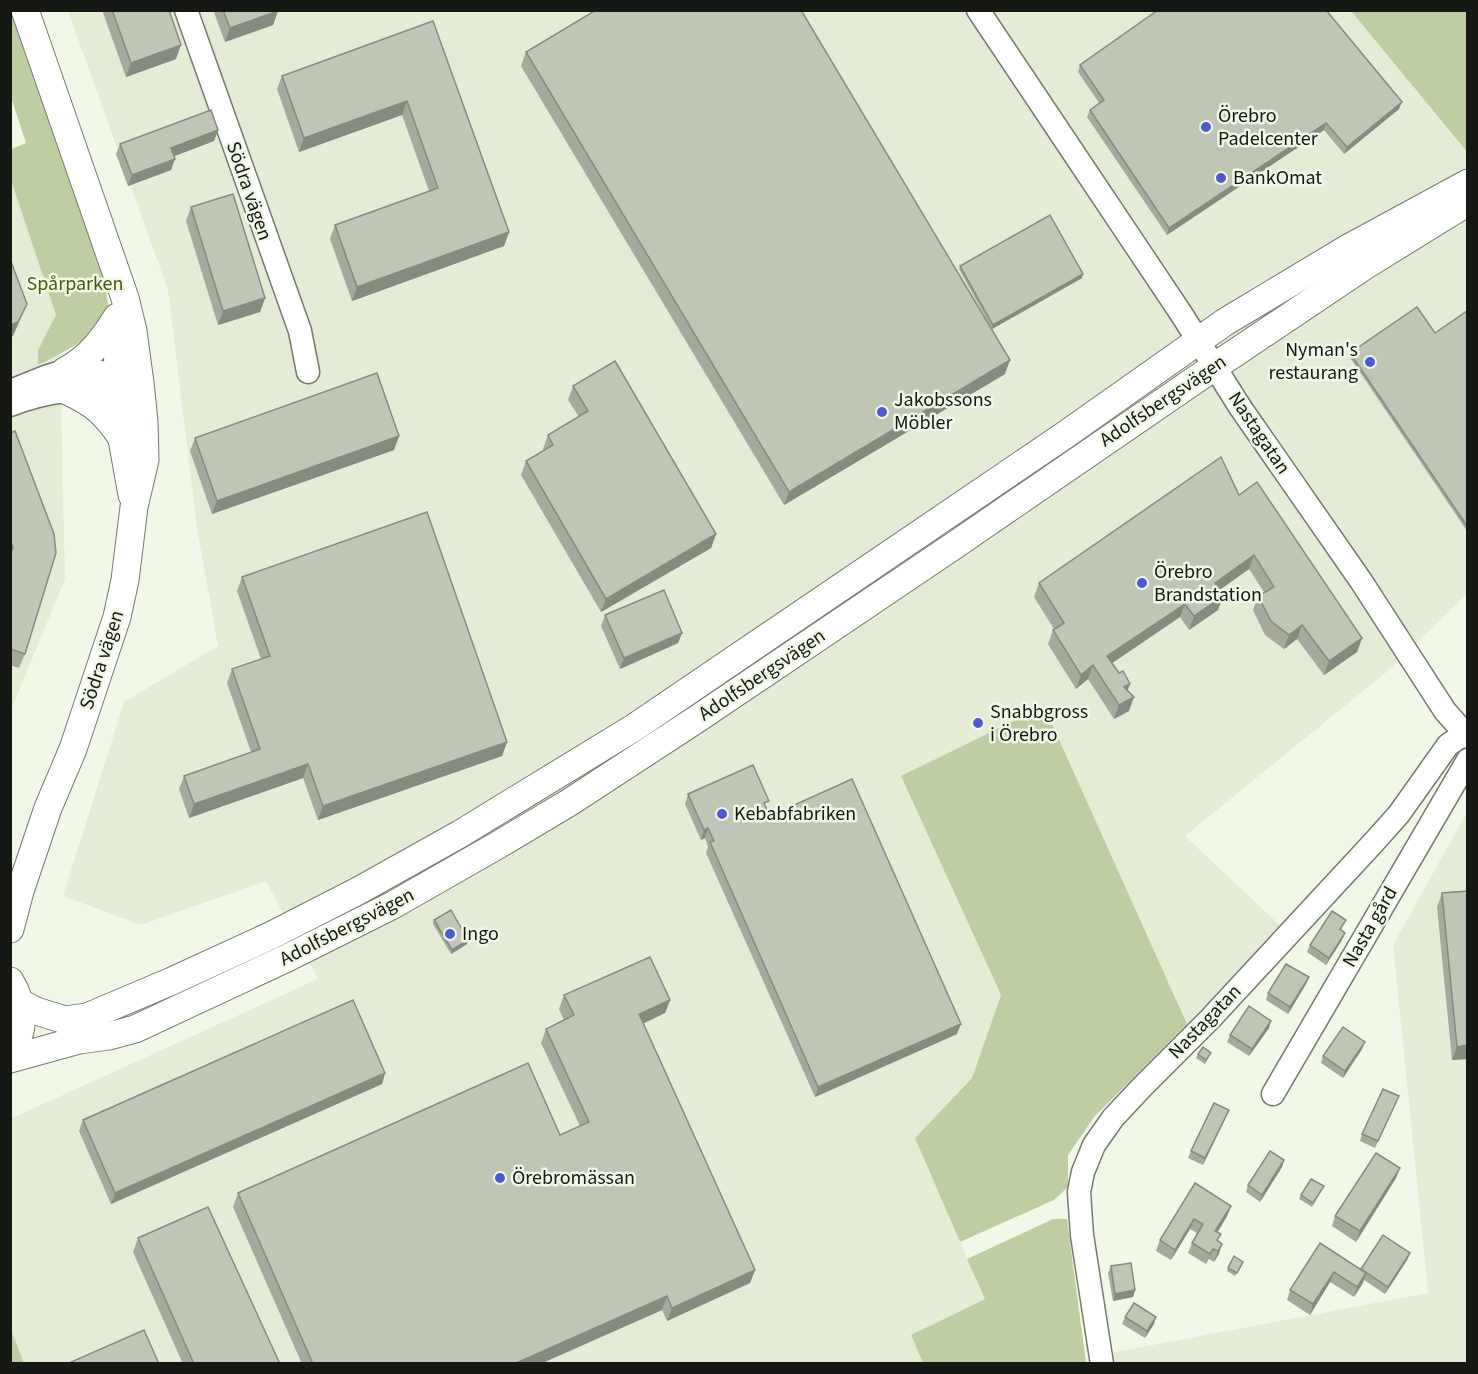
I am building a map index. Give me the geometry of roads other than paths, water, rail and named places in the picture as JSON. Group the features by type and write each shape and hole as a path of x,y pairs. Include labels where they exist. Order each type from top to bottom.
{"main road":[{"name":"Södra vägen","path":"25,10 125,298 133,331 122,439 134,507"},
{"name":"Adolfsbergsvägen","path":"15,992 36,1011 65,1020 87,1017 172,981 325,908 440,846 635,726 1225,322 1301,276 1467,183"},
{"name":"Adolfsbergsvägen","path":"10,1059 79,1040 109,1036 135,1029 337,933 489,851 570,802 1214,367 1467,202"},
{"name":"Södra vägen","path":"10,929 20,891 48,808 73,749 117,617 125,580 134,507 145,460 144,421 129,384 117,317 113,264"},
{"path":"117,317 107,334 66,381 100,409 122,439"},
{"path":"782,626 795,652"},
{"path":"556,776 570,802"},
{"name":"Södra vägen","path":"10,877 48,808"},
{"path":"325,908 337,933"},
{"path":"10,1051 20,1035 21,1012 15,992"}],"street":[{"name":"Södra vägen","path":"186,10 300,331 308,372"},
{"name":"Nastagatan","path":"978,10 1214,367 1361,581 1445,711 1466,735 1448,745 1400,814 1210,1019 1120,1110 1094,1145 1083,1172 1079,1192 1082,1235 1102,1364"},
{"path":"10,391 66,381 101,370 129,384"},
{"path":"10,405 46,394 66,381"},
{"name":"Nasta gård","path":"1273,1094 1467,760"}],"place":[{"name":"Örebro Padelcenter","path":"1206,127"},
{"name":"BankOmat","path":"1221,178"},
{"name":"Nyman's restaurang","path":"1370,362"},
{"name":"Jakobssons Möbler","path":"882,412"},
{"name":"Örebro Brandstation","path":"1142,583"},
{"name":"Snabbgross i Örebro","path":"978,723"},
{"name":"Kebabfabriken","path":"722,814"},
{"name":"Ingo","path":"450,934"},
{"name":"Örebromässan","path":"500,1178"}],"park label":[{"name":"Spårparken","path":"75,284"}]}
